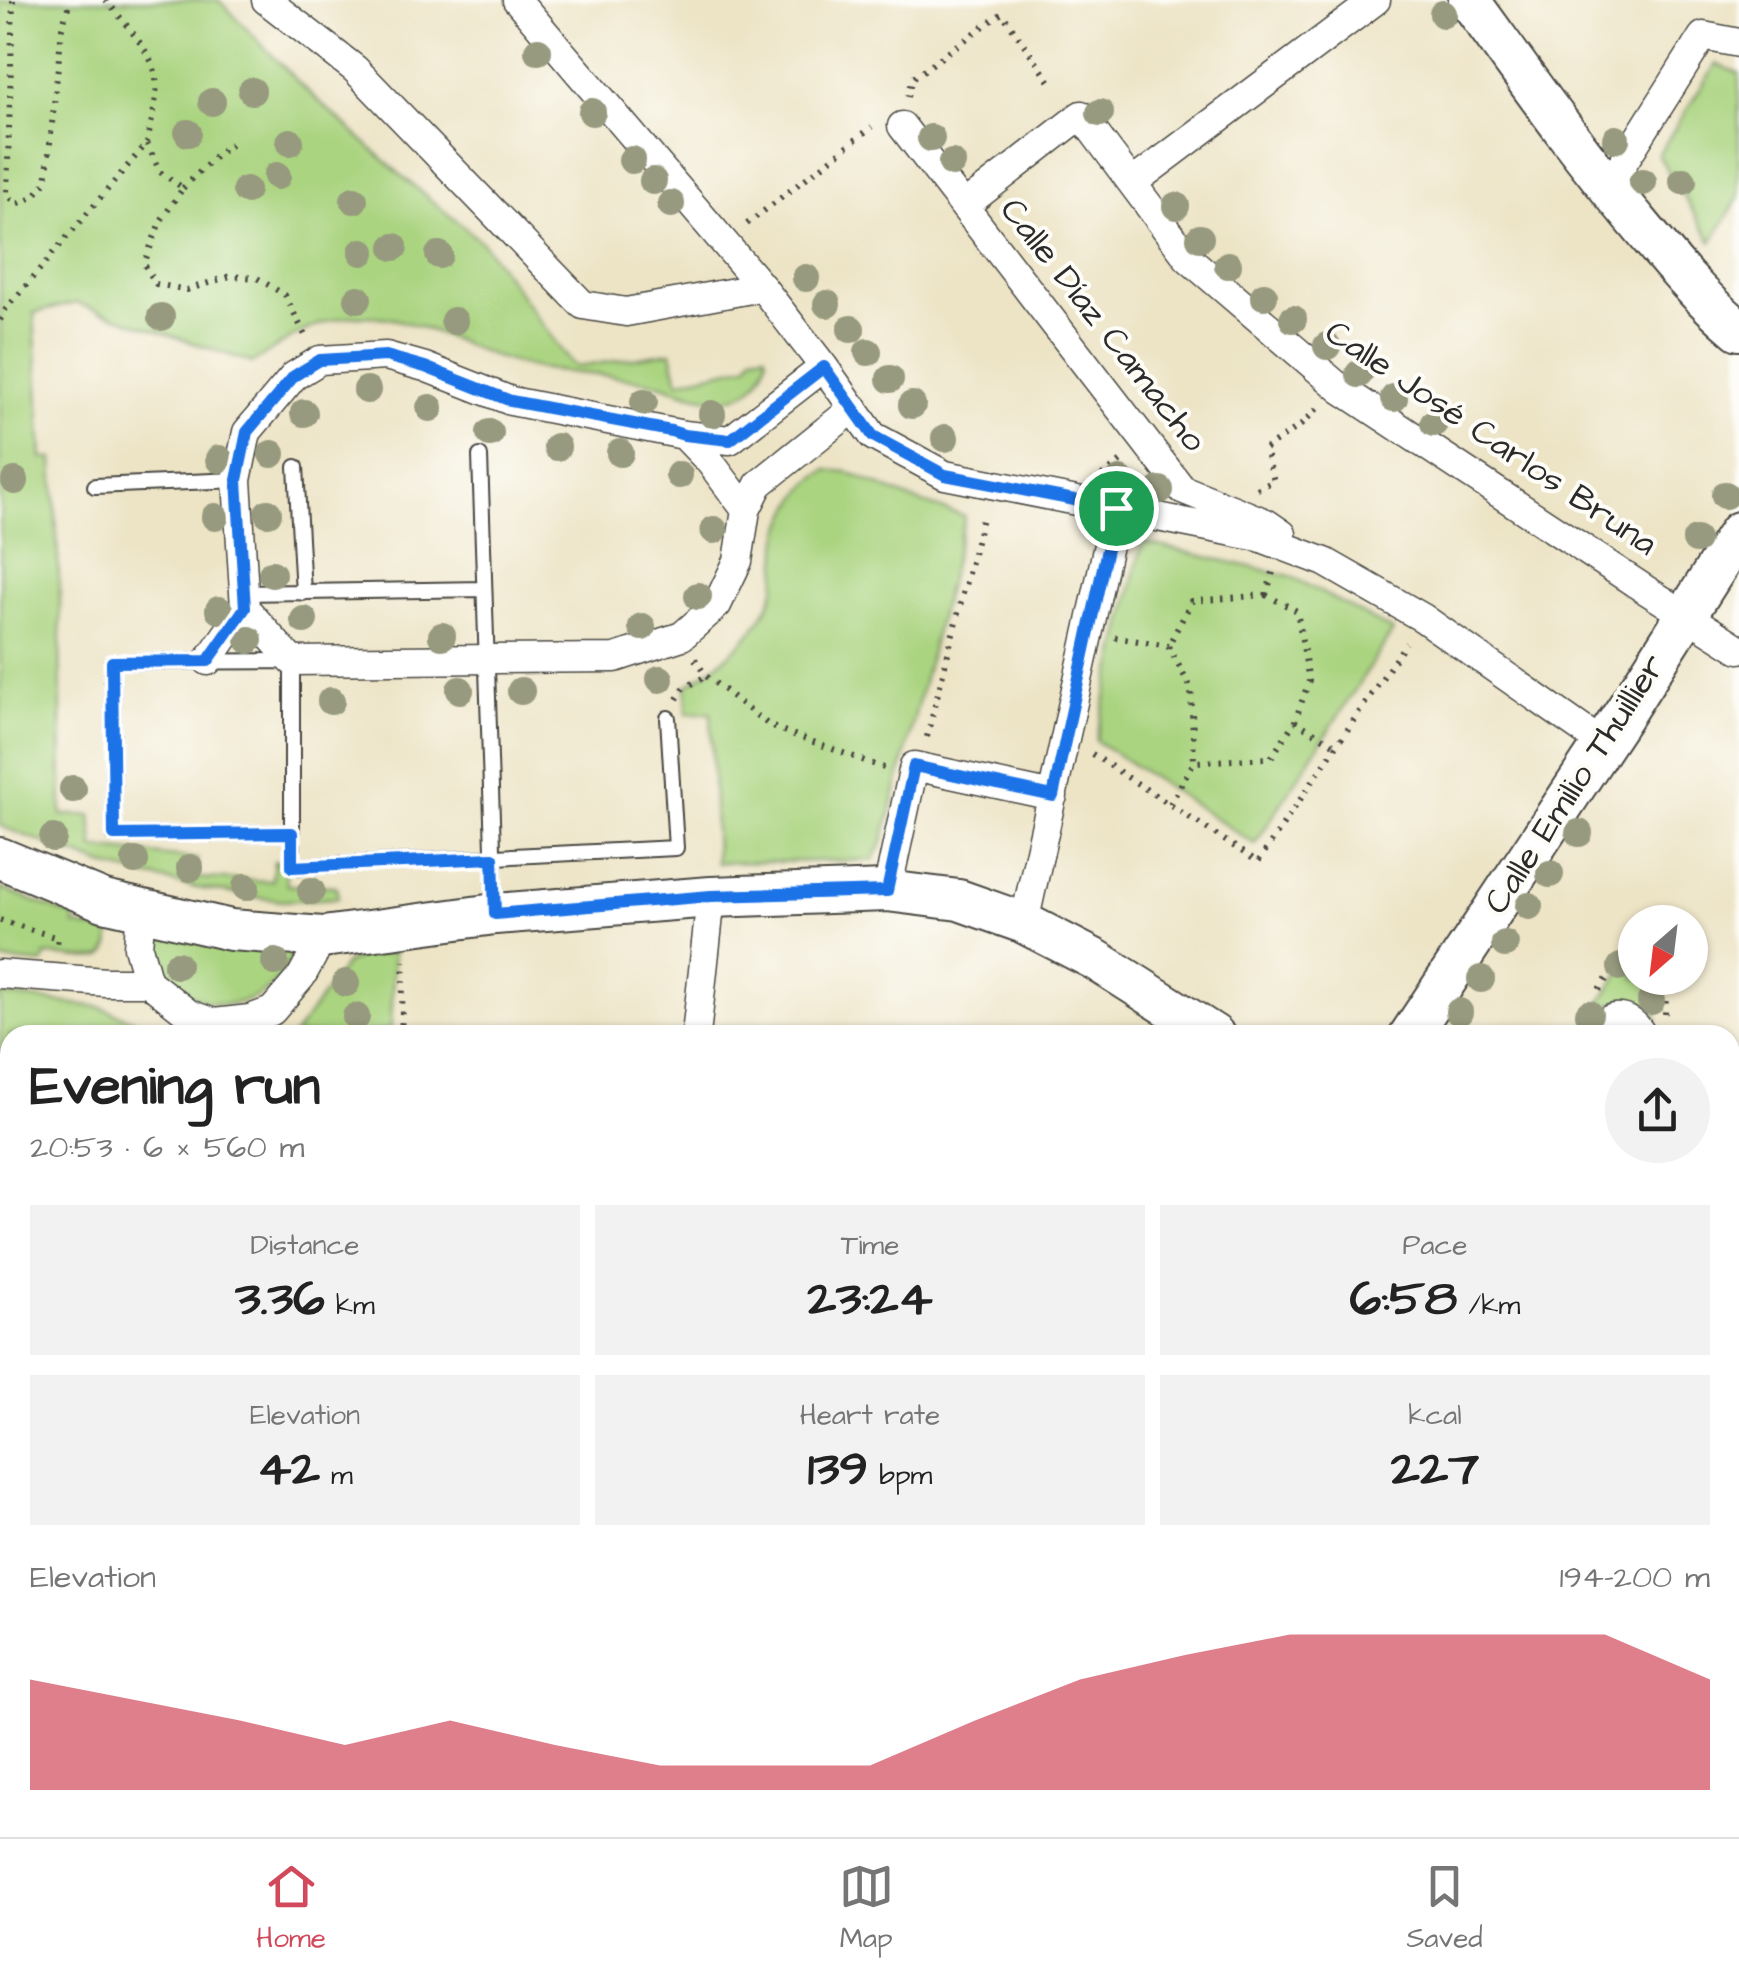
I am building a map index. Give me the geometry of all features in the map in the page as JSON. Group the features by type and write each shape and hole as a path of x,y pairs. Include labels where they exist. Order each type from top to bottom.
{"street":[{"path":"266,0 354,68 583,304 626,312 762,287"},
{"path":"517,0 762,287 873,436 945,475 1259,538 1325,562 1423,618 1603,744"},
{"path":"1132,183 1376,0"},
{"path":"1469,0 1607,188 1670,263 1739,330"},
{"path":"1607,188 1704,36 1739,43"},
{"name":"Calle José Carlos Bruna","path":"964,206 1082,115 1188,258 1341,388 1739,648"},
{"name":"Calle Díaz Camacho","path":"894,117 1182,489 1266,522 1325,562"},
{"path":"208,661 244,601 237,480 247,432 294,376 320,360 386,356 511,401 684,435 730,440 824,367"},
{"path":"244,601 292,660 615,658 682,636 717,605 738,561 746,510 759,484 854,408"},
{"path":"684,435 746,510"},
{"path":"1024,922 1116,508"},
{"name":"Calle Emilio Thuillier","path":"1417,1025 1739,532"},
{"path":"887,891 914,766 1053,796"},
{"path":"0,858 104,901 140,910 232,930 323,938 495,914 711,896 887,891 959,900 1024,922 1096,960 1198,1025"},
{"path":"697,1025 711,896"},
{"path":"140,910 138,947 148,982 189,1014 232,1025"},
{"path":"253,1025 272,1011 301,977 323,938"},
{"path":"0,974 148,982"},
{"path":"1598,1025 1610,1018 1636,1025"}],"lane":[{"path":"480,456 495,914"},
{"path":"296,467 303,593"},
{"path":"95,486 237,480"},
{"path":"244,601 303,593 484,589"},
{"path":"292,833 114,835 112,662 292,660 292,833 292,867 676,848 668,718"}],"path":[{"path":"13,0 7,194 17,204 33,197 46,182 62,28 70,0"},
{"path":"0,320 147,143 155,71 138,40 106,0"},
{"path":"750,222 894,117 908,99 913,78 1002,13 1054,86"},
{"path":"236,140 183,188 160,222 144,264 156,284 187,290 230,276 257,278 284,295 303,332"},
{"path":"147,143 160,172 183,188"},
{"path":"1274,481 1264,448 1301,425 1329,396"},
{"path":"1098,479 1125,458"},
{"path":"927,737 990,484"},
{"path":"1266,595 1270,583"},
{"path":"1168,646 1192,601 1266,595 1297,612 1308,681 1295,721 1271,758 1194,762"},
{"path":"1088,752 1258,862 1412,634"},
{"path":"1120,638 1168,646"},
{"path":"1168,646 1190,688 1194,762 1170,804"},
{"path":"683,689 705,675 770,726 884,768"},
{"path":"1295,721 1337,746"},
{"path":"0,920 58,938 56,955"},
{"path":"401,1025 404,960"},
{"path":"1591,1003 1618,963"},
{"path":"1665,1016 1666,995"}],"green space":[{"path":"0,0 219,0 302,86 483,243 577,367 671,352 678,381 748,365 753,355 765,353 767,358 758,380 743,394 710,398 639,380 532,367 419,326 372,316 322,323 253,363 76,303 34,313 42,458 53,459 60,597 62,815 91,815 94,848 197,859 197,878 272,881 274,861 285,862 287,885 336,886 338,898 282,901 197,888 108,867 0,826"},
{"path":"1716,64 1739,73 1739,197 1712,242 1658,155"},
{"path":"827,470 848,472 913,500 965,516 883,842 873,860 716,863 711,713 687,713 686,686 726,657 759,621 774,592 786,519 803,490"},
{"path":"1142,542 1290,576 1393,631 1255,844 1096,741"},
{"path":"0,888 75,917 74,925 110,933 107,951 92,958 46,955 43,964 0,960"},
{"path":"160,932 290,950 291,955 280,976 264,992 245,1001 205,1001 187,992 172,977 160,949"},
{"path":"394,952 391,1025 301,1025 346,963"},
{"path":"1618,975 1618,995 1659,995 1656,1025 1630,1006 1597,1008"},
{"path":"0,995 100,1007 145,1025 0,1025"}],"route":[{"path":"386,356 511,401 684,435 730,440 824,367 873,436 945,475 1116,508 1053,796 914,766 887,891 711,896 495,914 493,858 292,867 292,833 114,835 112,662 208,661 245,608 237,480 247,432 294,376 320,360 386,356"}]}
